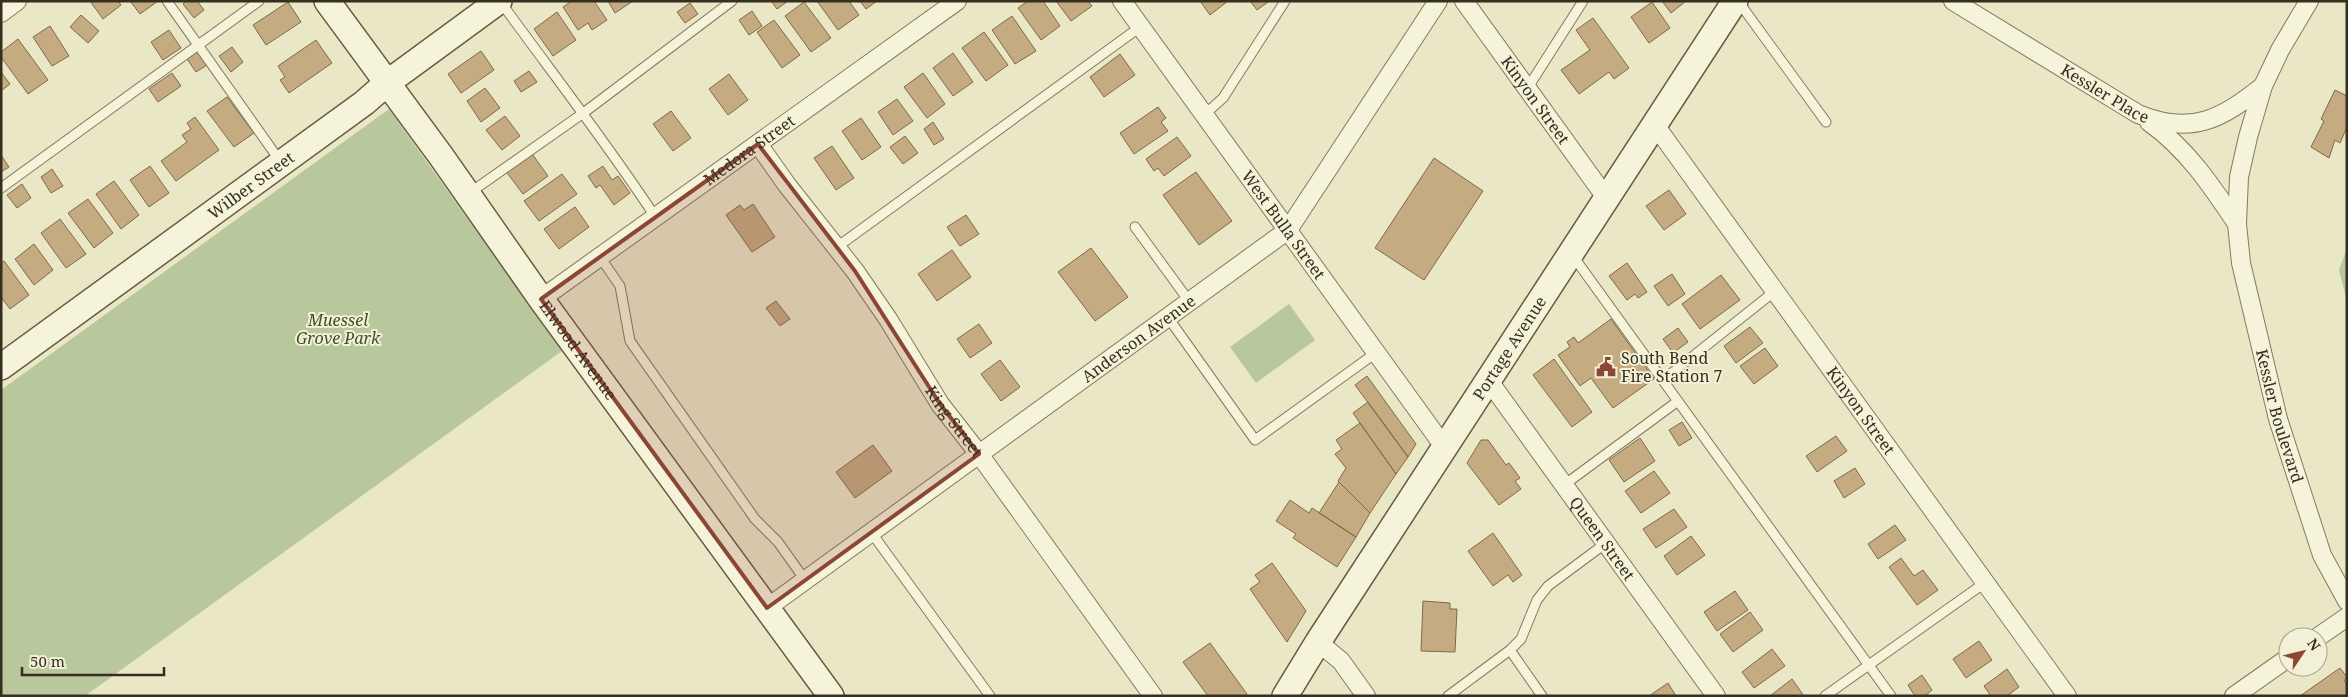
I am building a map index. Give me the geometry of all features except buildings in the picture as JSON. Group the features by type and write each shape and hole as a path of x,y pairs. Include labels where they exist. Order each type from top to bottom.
{"street":[{"path":"1,13 17,1"},
{"name":"Elwood Avenue","path":"328,1 468,194 541,299 831,696"},
{"name":"Wilber Street","path":"1,367 500,1"},
{"name":"Medora Street","path":"541,299 957,1"},
{"name":"Anderson Avenue","path":"767,608 1288,230 1438,1"},
{"name":"Kinyon Street","path":"1464,1 1607,199"},
{"name":"Portage Avenue","path":"1285,696 1318,642 1737,1"},
{"name":"Kessler Place","path":"1953,1 2138,114 2156,121 2196,124 2216,118 2236,107 2263,86"},
{"name":"Kessler Boulevard","path":"2309,1 2280,50 2263,86 2248,137 2239,178 2237,224 2241,263 2278,419 2322,555 2347,601"},
{"name":"West Bulla Street","path":"1129,5 1140,27 1445,448"},
{"name":"Kessler Boulevard","path":"2138,114 2165,133 2189,157 2237,224"},
{"name":"Kinyon Street","path":"1655,124 2067,696"},
{"name":"King Street","path":"758,144 787,185 837,247 888,319 940,404 979,454 1153,696"},
{"name":"Queen Street","path":"1489,380 1716,696"},
{"path":"2328,630 2347,617"},
{"path":"1318,642 1341,661 1366,696"},
{"path":"2240,694 2278,666"}],"lane":[{"path":"167,1 281,163"},
{"path":"1,188 259,1"},
{"path":"500,1 582,114 619,161 656,218"},
{"path":"468,194 582,114 732,1"},
{"path":"1204,115 1223,98 1285,1"},
{"path":"1527,89 1583,1"},
{"path":"1737,1 1826,122"},
{"path":"837,247 1140,27"},
{"path":"1135,227 1189,301"},
{"path":"1572,254 1892,696"},
{"path":"600,257 620,286 630,341 749,511 778,542 805,580"},
{"path":"1663,380 1775,291"},
{"path":"1167,316 1255,440 1376,352"},
{"path":"1564,484 1678,401"},
{"path":"871,532 990,696"},
{"path":"1448,696 1510,650 1521,639 1537,600 1548,586 1606,543"},
{"path":"1825,696 1986,582"},
{"path":"1510,650 1542,696"}],"highlighted area":[{"path":"758,144 855,271 940,404 979,454 767,608 541,299"}],"green space":[{"name":"Muessel Grove Park","path":"389,109 562,351 85,696 1,696 1,390"},
{"path":"2347,248 2347,302 2339,270"},
{"path":"1289,304 1315,340 1256,383 1230,347"}],"place":[{"name":"South Bend Fire Station 7","path":"1606,367"}]}
